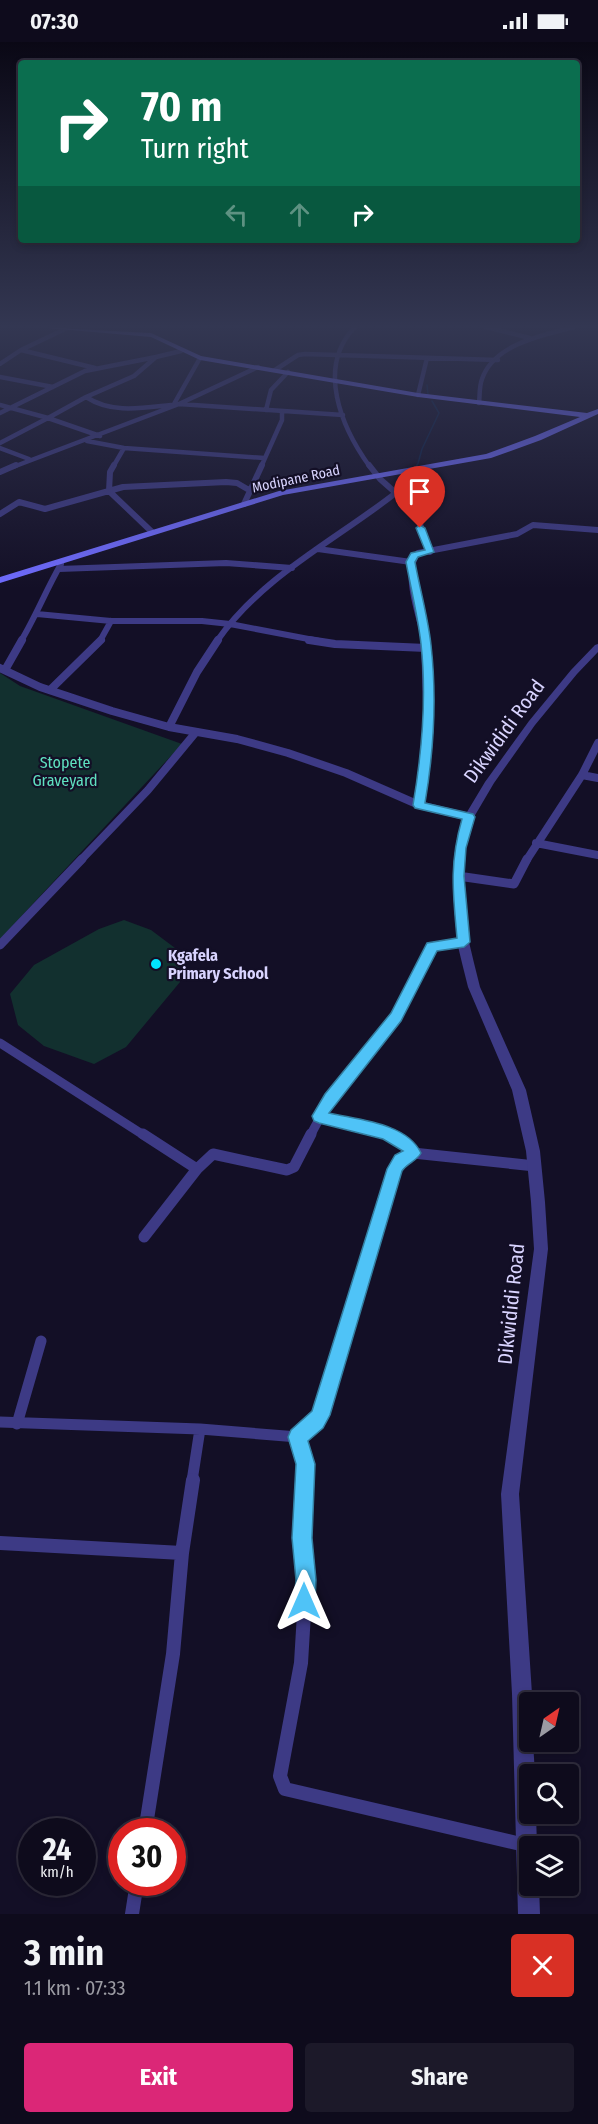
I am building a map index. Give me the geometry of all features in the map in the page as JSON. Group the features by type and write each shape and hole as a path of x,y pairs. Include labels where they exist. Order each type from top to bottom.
{"main road":[{"path":"581,414 587,415"},
{"name":"Modipane Road","path":"0,580 60,565 152,532 293,491 472,460 508,451 587,415"}],"street":[{"path":"34,414 100,436"},
{"path":"0,443 55,414"},
{"path":"0,472 29,459 87,441 151,414"},
{"path":"244,504 282,420 282,414"},
{"path":"332,414 342,415 355,445 377,477 415,510 430,552"},
{"path":"87,441 124,448 264,458"},
{"path":"0,448 29,459"},
{"path":"124,448 110,472 109,491 152,532"},
{"path":"0,514 24,502 45,509 123,487 226,482 237,483 249,490"},
{"path":"169,727 188,686 230,624 261,591 397,492"},
{"path":"0,506 7,509"},
{"path":"419,805 428,754 429,701 426,648 411,562 414,555 517,534 533,525 598,530"},
{"path":"318,549 411,562"},
{"path":"292,568 207,563 60,565 40,601 37,614 2,669 50,690 112,711 169,727 237,739 322,764 419,805 469,817"},
{"path":"37,614 111,621 172,620 230,624 303,639 426,648"},
{"path":"50,690 99,644 111,621"},
{"name":"Dikwididi Road","path":"528,1836 510,1494 541,1249 534,1166 519,1090 474,987 464,942 458,876 460,848 469,817 490,782 532,723 598,647"},
{"path":"0,945 148,790 196,732"},
{"path":"458,876 514,884 536,843 582,775 598,743"},
{"path":"582,775 598,778"},
{"path":"536,843 598,855"},
{"path":"144,1237 197,1169 213,1154 290,1170 330,1098 396,1017 432,947 464,942"},
{"path":"0,1043 197,1169"},
{"path":"319,1116 387,1134 407,1144 413,1153"},
{"path":"0,1422 200,1429 298,1437 316,1422 320,1415 395,1169 401,1159 413,1153 534,1166"},
{"path":"17,1424 41,1341"},
{"path":"147,1818 172,1654 182,1553 200,1429"},
{"path":"298,1437 305,1464 302,1553 306,1580 301,1663 280,1776 281,1783 285,1789 519,1843"},
{"path":"0,1543 182,1553"},
{"path":"132,1914 135,1896"},
{"name":"Dikwididi Road","path":"529,1896 529,1914"}],"green space":[{"name":"Stopete Graveyard","path":"0,673 20,686 182,744 0,939"},
{"path":"124,920 151,930 179,951 180,982 126,1047 94,1064 44,1046 18,1025 10,994 34,965 99,929"}],"waterway":[{"path":"417,467 422,449 438,414"}],"place":[{"name":"Kgafela Primary School","path":"156,964"}],"route":[{"path":"304,1601 306,1580 302,1538 306,1484 305,1464 298,1437 316,1422 320,1415 395,1169 401,1159 413,1153 411,1148 398,1138 319,1116 330,1098 396,1017 432,947 464,942 458,876 460,848 469,817 419,805 428,754 429,701 426,644 413,586 411,562 414,555 430,552 420,528"}]}
